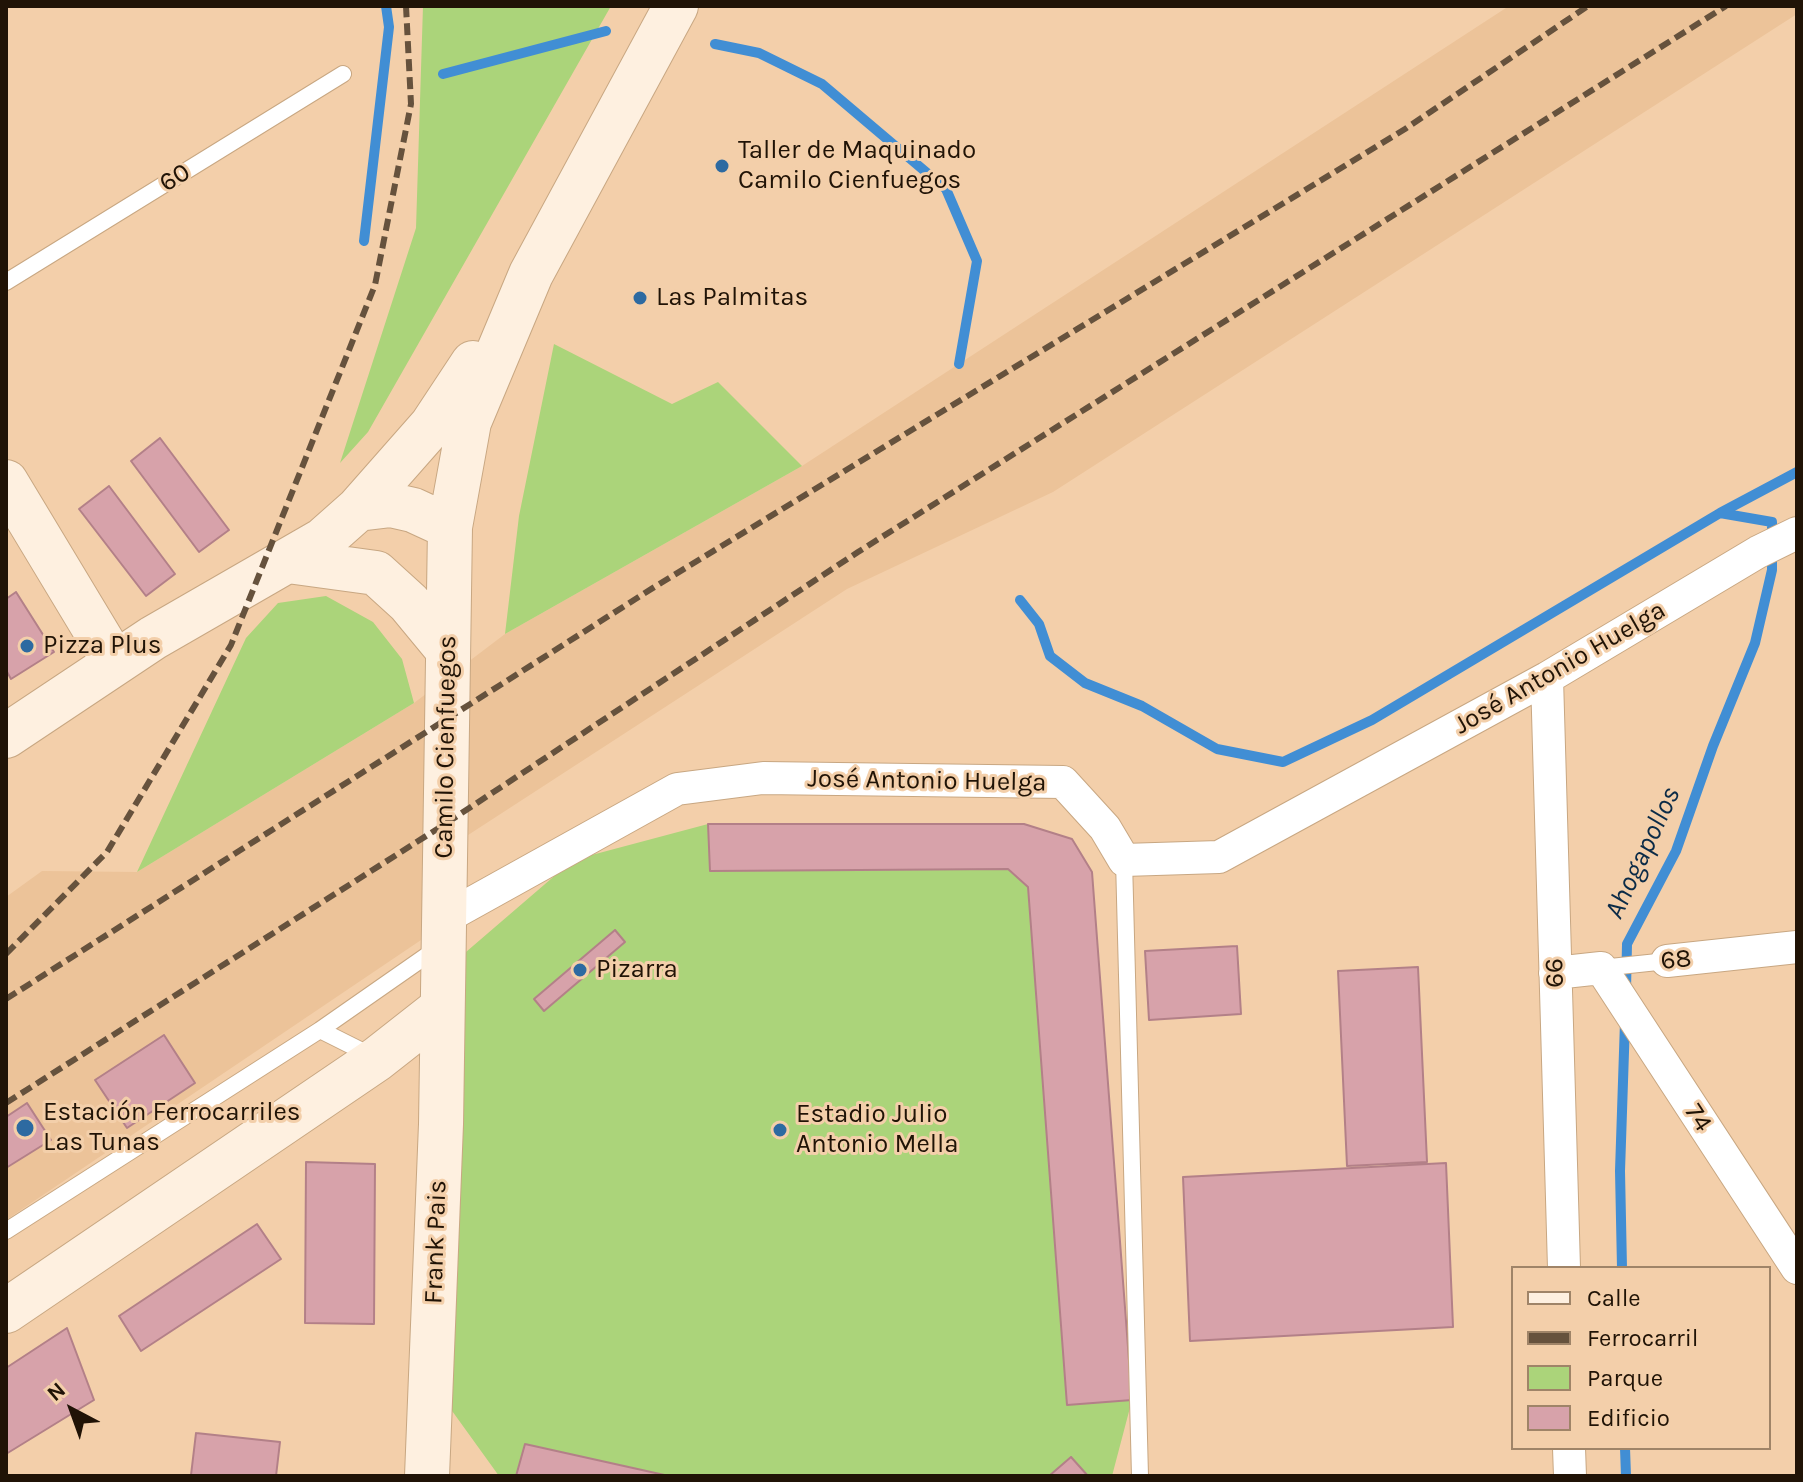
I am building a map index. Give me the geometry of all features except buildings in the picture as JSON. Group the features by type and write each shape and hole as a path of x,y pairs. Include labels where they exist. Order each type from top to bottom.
{"main road":[{"name":"Camilo Cienfuegos","path":"442,1008 450,527 469,422 531,274 676,6"},
{"path":"6,736 153,638 323,540 358,509 432,425 531,274"},
{"path":"6,482 115,663"},
{"path":"358,509 391,505 413,510 450,527"},
{"path":"288,561 376,573 409,603 447,649"},
{"path":"6,1311 377,1059 442,1008"},
{"name":"Frank Pais","path":"427,1476 441,1124 442,1008"},
{"path":"377,1059 424,1091 441,1124"}],"street":[{"name":"José Antonio Huelga","path":"443,932 677,789 763,778 1063,782 1105,828 1124,860 1219,857 1547,678 1780,542"},
{"name":"66","path":"1547,678 1564,1266"},
{"name":"68","path":"1667,961 1797,947"},
{"name":"68","path":"1555,973 1601,968"},
{"name":"74","path":"1601,968 1797,1268"},
{"path":"1569,1450 1570,1476"}],"lane":[{"name":"60","path":"6,282 343,74"},
{"path":"1124,860 1140,1476"},
{"path":"6,1231 320,1030 443,932"},
{"name":"68","path":"1601,968 1667,961"},
{"path":"320,1030 377,1059"}],"shaded area":[{"path":"1509,6 1797,6 1797,14 1053,492 847,589 425,863 424,938 6,1220 6,897 42,871 137,872 414,703 505,634 802,466"}],"green space":[{"path":"423,6 611,6 368,432 340,463 416,228"},
{"path":"554,344 672,404 718,382 802,466 505,634 519,516"},
{"path":"326,596 373,622 402,659 414,703 137,872 246,638 278,603"},
{"name":"Estadio Julio Antonio Mella","path":"708,824 1024,824 1072,839 1092,872 1132,1400 1112,1476 499,1476 437,1390 459,958 573,860"}],"waterway":[{"path":"364,241 389,27 386,6"},
{"path":"443,74 606,31"},
{"path":"715,44 759,53 822,84 946,189 977,261 959,364"},
{"path":"1020,600 1039,624 1050,656 1085,683 1142,706 1217,749 1283,762 1372,720 1720,513 1797,472"},
{"name":"Ahogapollos","path":"1626,990 1627,944 1676,851 1713,746 1755,643 1772,570 1772,522 1720,513"},
{"name":"Ahogapollos","path":"1622,1266 1620,1171 1625,1022"},
{"name":"Ahogapollos","path":"1625,1450 1626,1476"}],"railway":[{"path":"6,954 107,852 231,645 375,285 411,104 406,6"},
{"path":"6,999 656,586 1405,129 1588,6"},
{"path":"6,1103 445,824 858,552 1726,6"}],"place":[{"name":"Taller de Maquinado Camilo Cienfuegos","path":"722,166"},
{"name":"Las Palmitas","path":"640,298"},
{"name":"Pizza Plus","path":"27,646"},
{"name":"Pizarra","path":"580,970"},
{"name":"Estación Ferrocarriles Las Tunas","path":"25,1128"},
{"name":"Estadio Julio Antonio Mella","path":"780,1130"}]}
